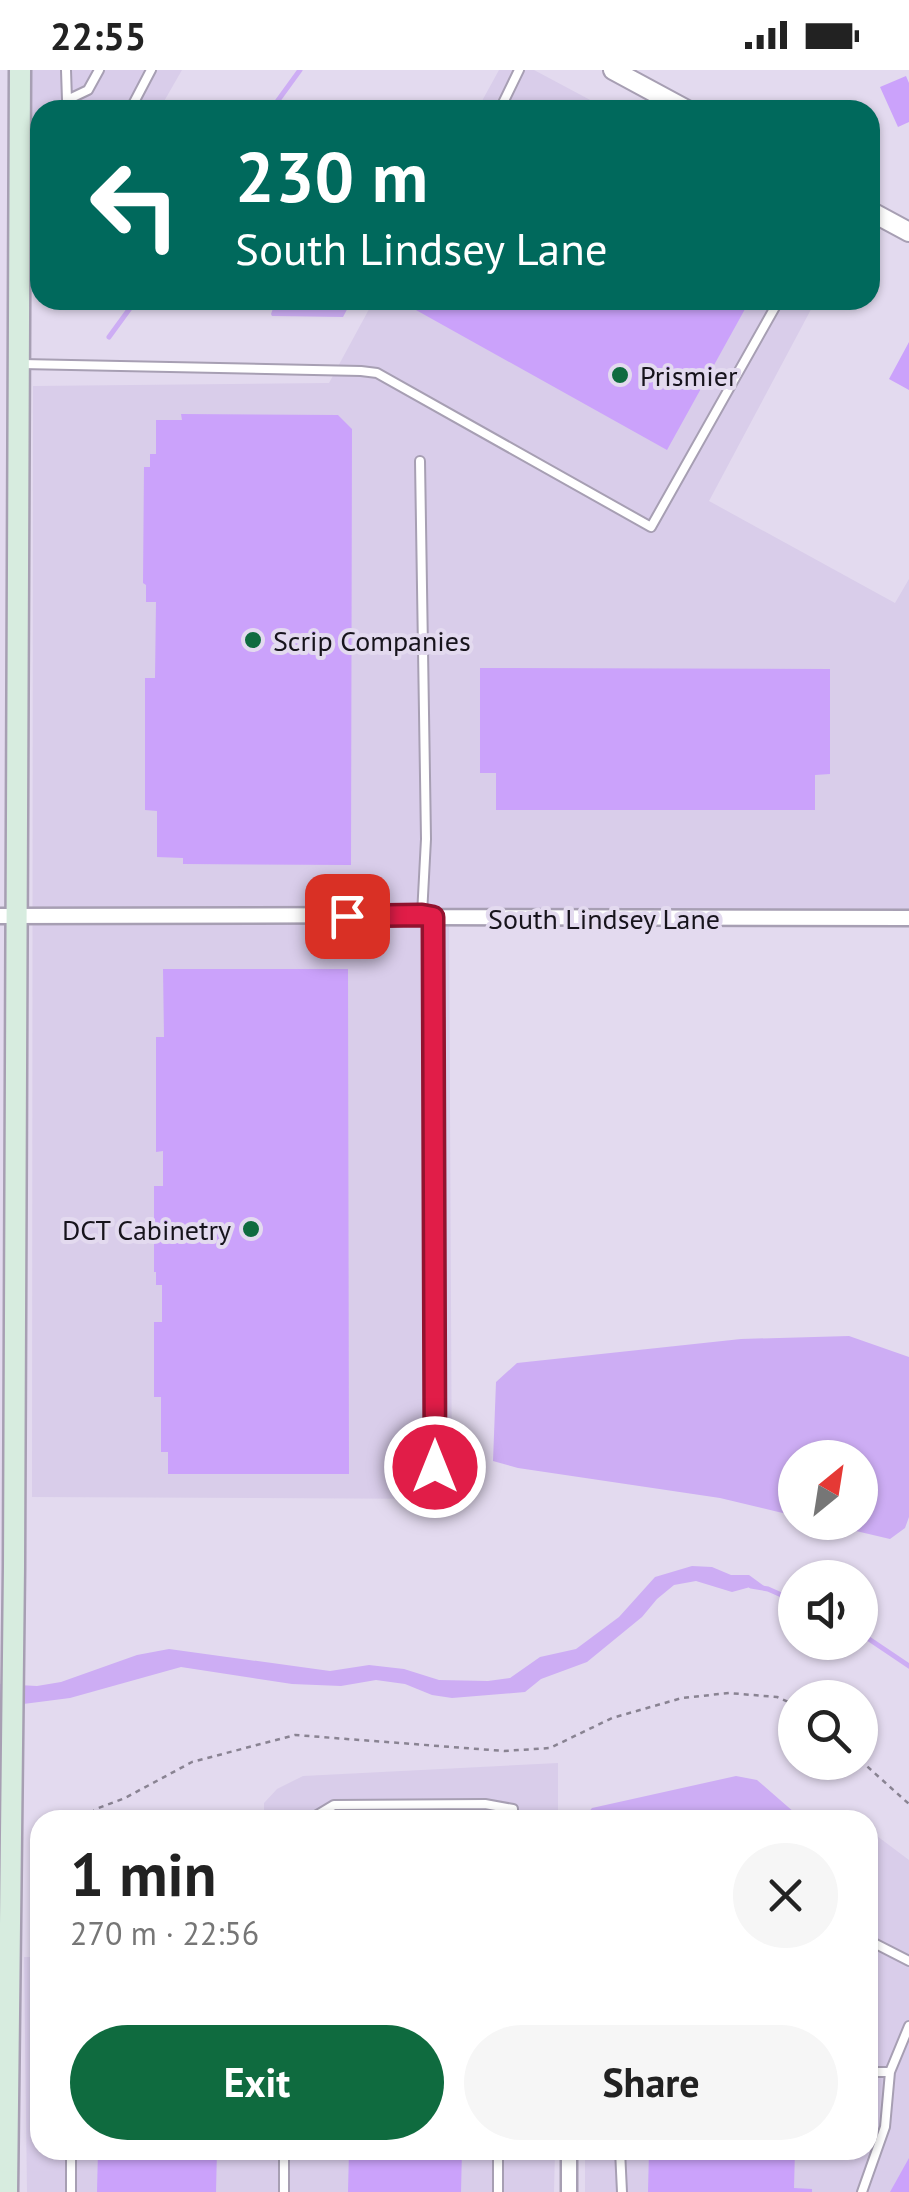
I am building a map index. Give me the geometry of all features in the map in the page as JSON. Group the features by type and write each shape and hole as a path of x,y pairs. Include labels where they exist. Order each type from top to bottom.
{"main road":[{"path":"7,2192 13,1672 9,364 20,70"}],"street":[{"path":"613,70 668,100"},
{"path":"880,216 909,232"},
{"name":"South Lindsey Lane","path":"8,916 909,918"},
{"path":"569,2160 569,2192"}],"lane":[{"path":"66,70 67,100 88,90 99,70"},
{"path":"135,100 151,70"},
{"path":"505,100 520,70"},
{"path":"9,364 361,370 377,374 651,527 774,310"},
{"path":"420,461 435,1467"},
{"path":"324,1810 334,1804 485,1804 513,1810"},
{"path":"878,1945 909,1962"},
{"path":"878,2147 885,2128 890,2072 909,2026"},
{"path":"878,2072 890,2072"},
{"path":"71,2192 72,2160"},
{"path":"284,2160 284,2192"},
{"path":"498,2160 498,2192"},
{"path":"620,2160 622,2192"},
{"path":"862,2192 874,2160"}],"path":[{"path":"95,1810 192,1762 295,1735 504,1750 550,1748 612,1718 682,1698 729,1693 778,1698"},
{"path":"878,1776 909,1804"}],"shaded area":[{"path":"31,70 182,70 165,100 31,100"},
{"path":"499,70 534,70 590,100 482,100"},
{"path":"272,310 347,310 343,317 271,314"},
{"path":"369,310 811,310 709,501 895,603 909,579 909,910 449,910 452,1499 32,1497 33,386 329,383"},
{"path":"849,1336 909,1357 909,1517 905,1528 890,1539 878,1536 878,1440 778,1440 778,1512 720,1498 493,1461 496,1382 517,1363 741,1339"},
{"path":"692,1566 749,1575 768,1589 754,1586 732,1592 696,1581 674,1585 587,1662 541,1679 525,1692 452,1698 376,1680 341,1686 292,1684 181,1667 70,1698 0,1707 0,1684 37,1686 61,1682 137,1655 169,1649 330,1671 369,1665 404,1669 439,1680 510,1678 540,1657 576,1649 619,1617 655,1577"},
{"path":"558,1763 558,1810 264,1810 264,1803 277,1789 303,1776"},
{"path":"736,1776 757,1780 792,1810 590,1810"},
{"path":"878,1837 909,1860 909,2192 585,2192 585,2160 878,2160"},
{"path":"24,1957 30,1957 30,2160 555,2160 554,2192 27,2192"}],"building":[{"path":"906,76 909,122 898,127 880,87"},
{"name":"Prismier","path":"416,310 744,310 667,450"},
{"path":"909,342 909,390 889,379"},
{"name":"Scrip Companies","path":"181,414 338,415 352,429 351,865 183,864 183,858 157,857 157,811 145,810 145,678 155,678 156,602 146,602 143,583 144,467 150,467 150,454 156,454 156,420 182,420"},
{"path":"480,668 830,669 830,774 815,775 815,810 496,810 496,773 480,773"},
{"name":"DCT Cabinetry","path":"163,969 348,969 349,1474 168,1474 168,1452 161,1452 161,1397 154,1397 154,1322 162,1322 162,1285 156,1285 154,1272 154,1186 163,1186 163,1151 156,1152 156,1037 164,1037"},
{"path":"338,1808 484,1810 338,1810"},
{"path":"909,2158 909,2192 890,2192"},
{"path":"98,2160 217,2160 216,2192 97,2192"},
{"path":"349,2160 462,2160 461,2192 348,2192"},
{"path":"649,2160 795,2160 794,2188 812,2189 812,2192 648,2192"}],"waterway":[{"path":"278,100 300,70"},
{"path":"109,337 129,310"},
{"path":"751,1586 778,1593"},
{"path":"878,1645 909,1666"}],"place":[{"name":"Prismier","path":"620,375"},
{"name":"Scrip Companies","path":"253,640"},
{"name":"DCT Cabinetry","path":"251,1229"}],"route":[{"path":"347,916 433,917 435,1467"}]}
